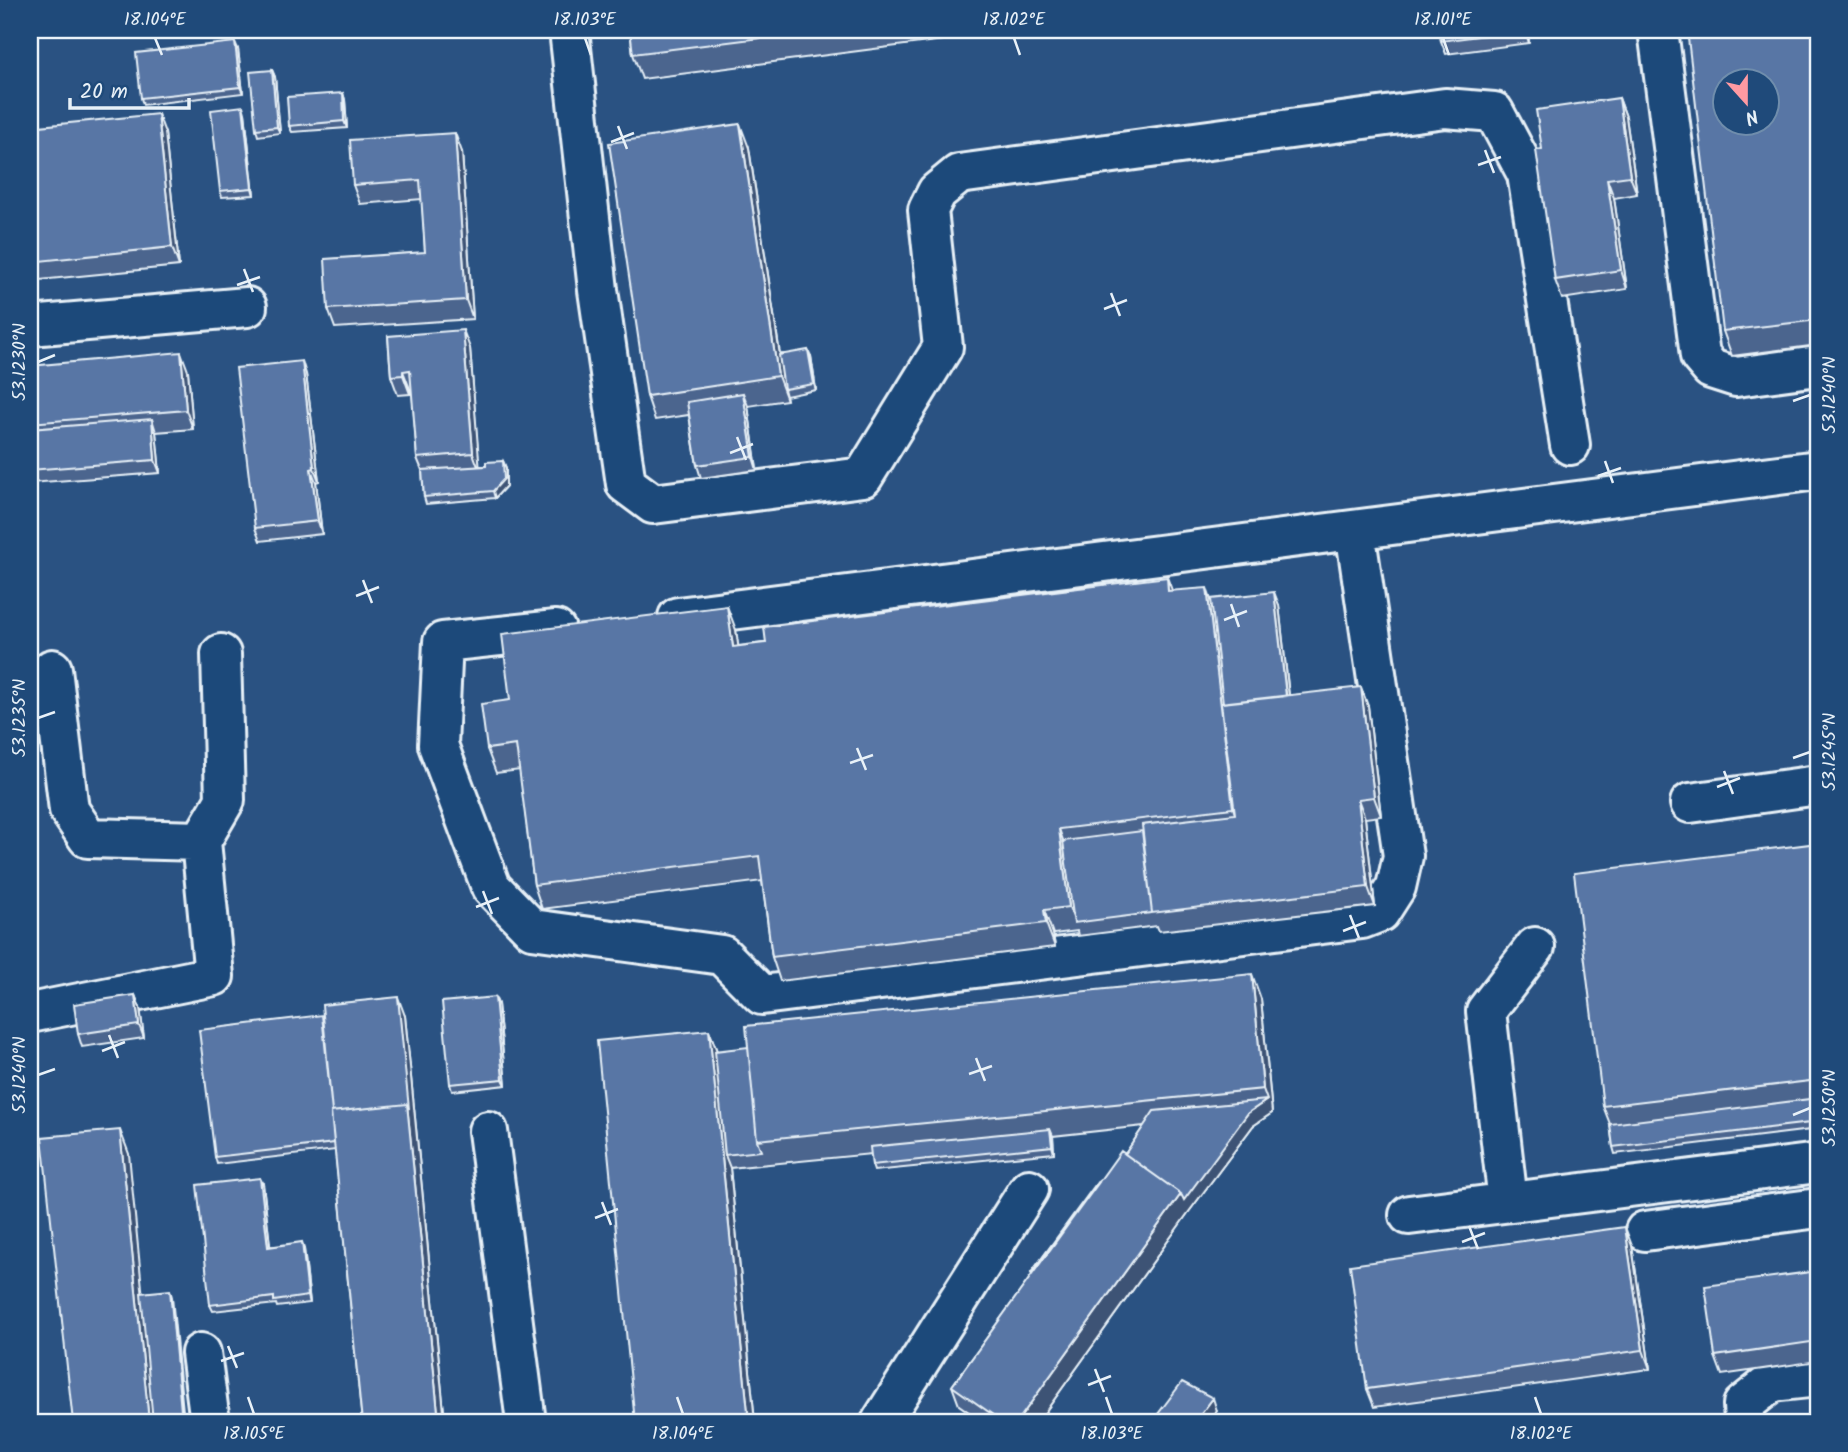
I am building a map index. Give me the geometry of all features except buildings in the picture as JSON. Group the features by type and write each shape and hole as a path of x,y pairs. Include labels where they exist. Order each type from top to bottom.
{"lane":[{"path":"569,30 598,289 626,484 653,504 863,477 943,346 928,210 937,192 959,174 1445,108 1494,111 1527,174 1570,445"},
{"path":"1658,30 1700,356 1711,369 1736,377 1818,366"},
{"path":"30,326 247,307"},
{"path":"649,620 1818,470"},
{"path":"594,626 443,642 438,745 491,887 532,929 722,955 762,995 803,990 1362,919 1380,912 1396,887 1403,856 1355,530"},
{"path":"30,1013 214,976 201,841 225,800 221,654"},
{"path":"52,669 69,810 88,838 201,841"},
{"path":"1690,803 1818,785"},
{"path":"1508,1202 1486,1011 1535,947"},
{"path":"488,1131 526,1422"},
{"path":"1409,1215 1818,1163"},
{"path":"881,1422 1029,1189"},
{"path":"1645,1231 1818,1208"},
{"path":"201,1353 210,1422"},
{"path":"1744,1422 1743,1405 1772,1382 1818,1377"}]}
